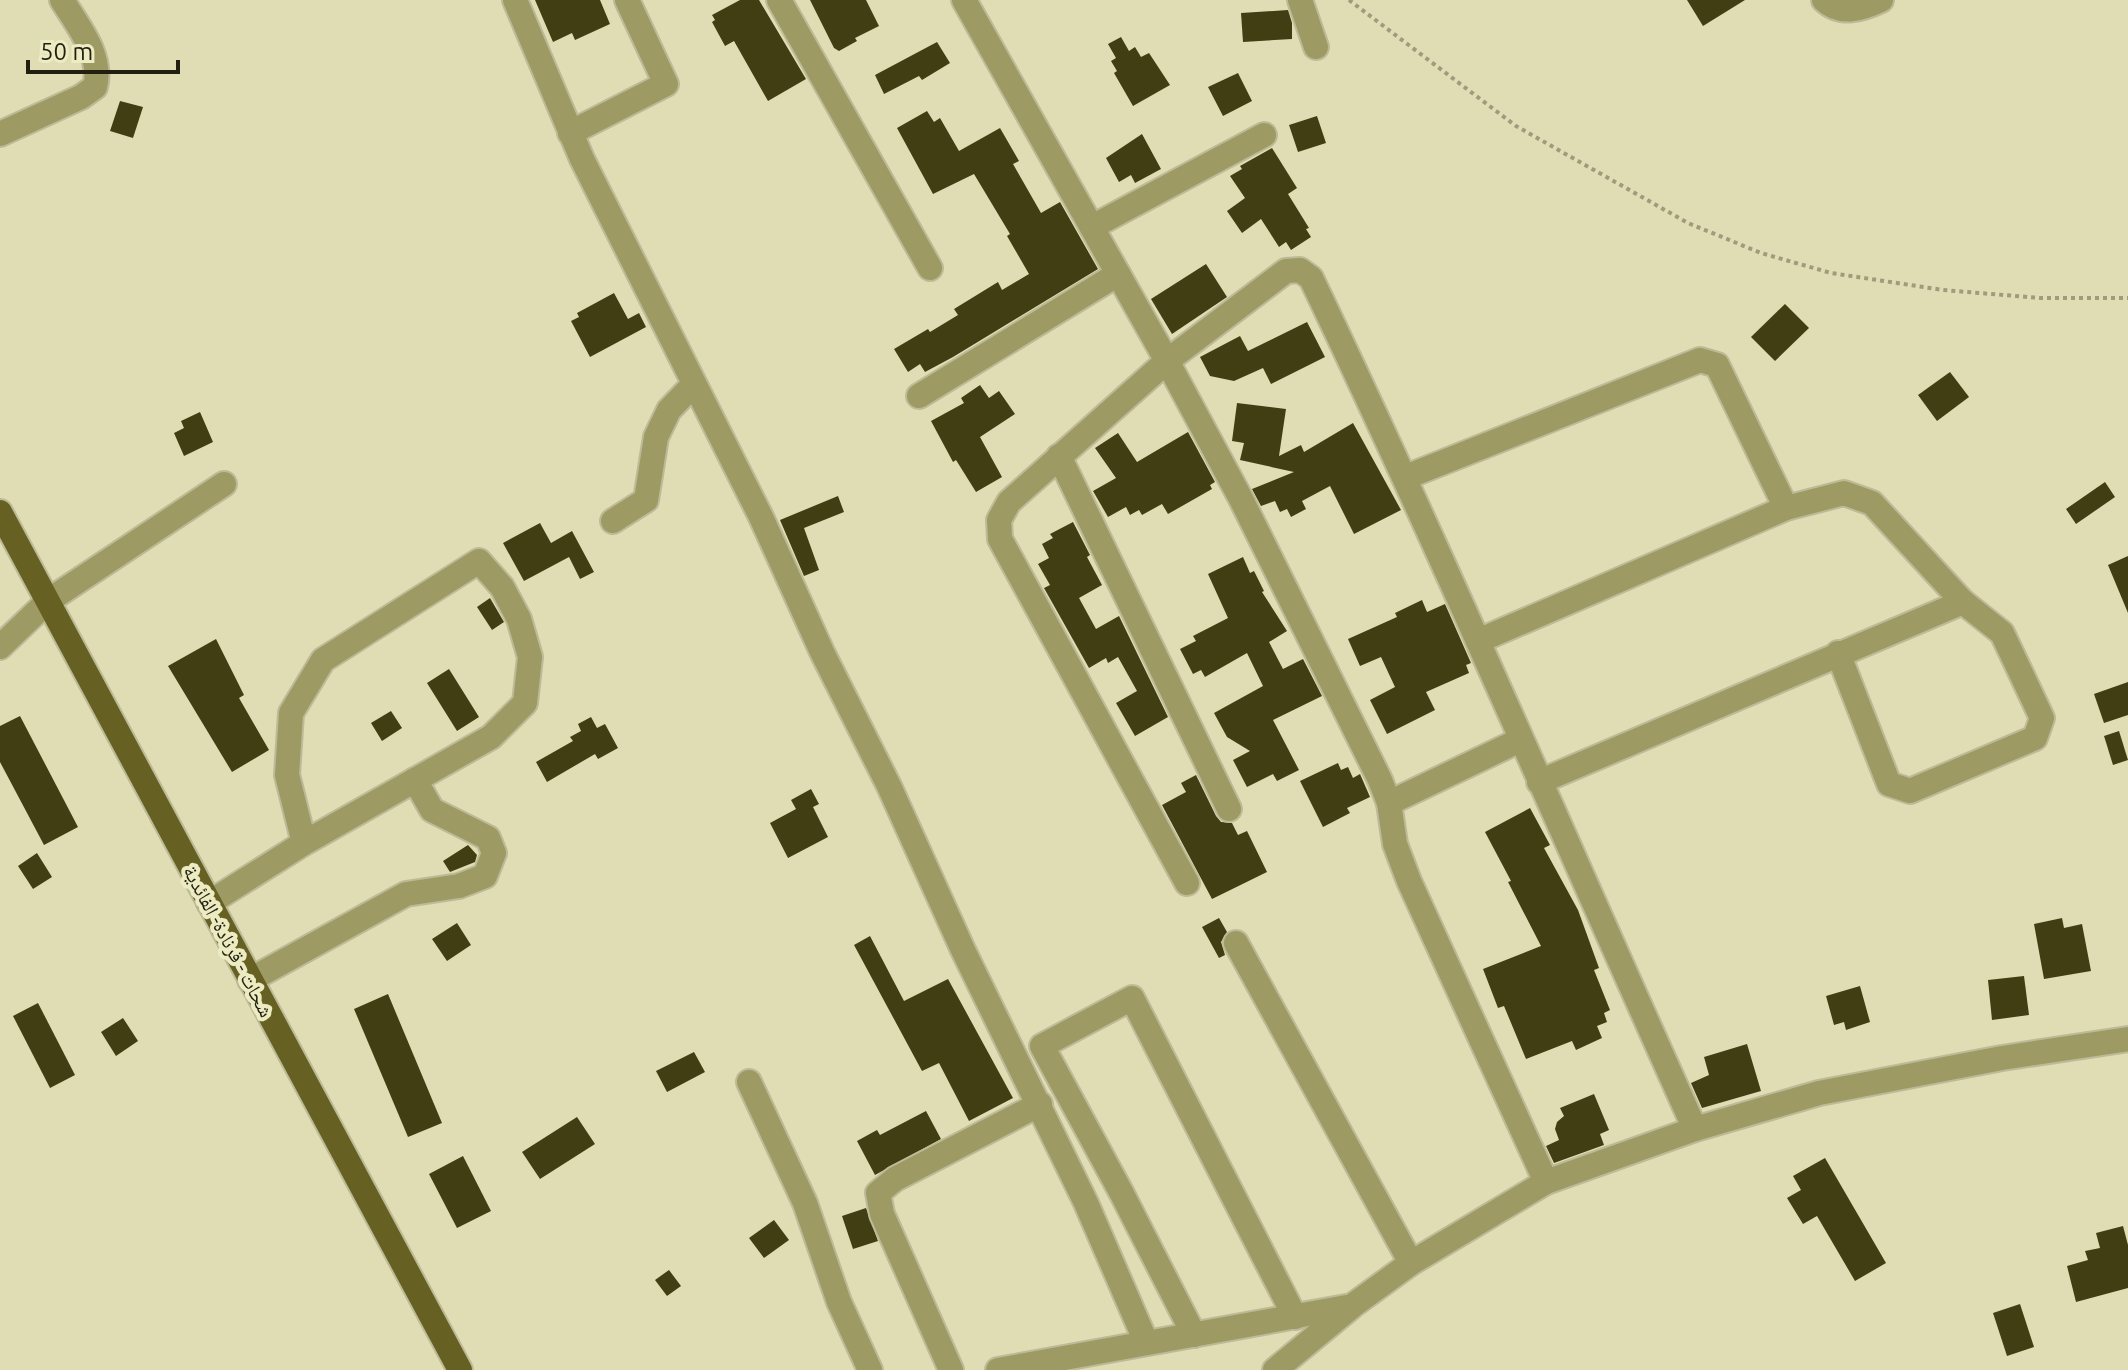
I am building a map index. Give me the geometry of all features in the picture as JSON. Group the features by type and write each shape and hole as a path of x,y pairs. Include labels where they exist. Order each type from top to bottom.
{"main road":[{"name":"شحات - قرنادة- الفائدية","path":"0,512 460,1370"}],"street":[{"path":"0,134 81,97 95,87 99,73 94,55 62,0"},
{"path":"515,0 570,133 761,517 963,950 1040,1104 1146,1342"},
{"path":"570,133 666,84 627,0"},
{"path":"779,0 930,268"},
{"path":"964,0 1241,499 1380,780 1389,803 1395,844 1409,881 1546,1182"},
{"path":"1300,0 1316,47"},
{"path":"1824,0 1843,10 1861,9 1881,0"},
{"path":"1092,227 1264,135"},
{"path":"1187,883 1000,539 999,520 1009,502 1167,361 1286,271 1300,270 1311,278 1406,477 1695,1129"},
{"path":"919,396 1118,274"},
{"path":"1406,477 1700,360 1717,365 1786,508"},
{"path":"613,521 646,500 656,437 669,410 694,384"},
{"path":"1059,456 1229,809"},
{"path":"0,647 48,601 224,484"},
{"path":"1478,641 1786,508 1844,493 1872,503 1963,602 2002,633 2042,718 2035,738 1910,791 1889,784 1838,653"},
{"path":"209,903 304,843 491,737 525,703 530,657 519,619 502,587 479,561 323,660 291,713 287,775 304,843"},
{"path":"1539,782 1963,602"},
{"path":"1389,803 1520,740"},
{"path":"250,980 406,894 459,886 485,876 494,853 488,838 432,810 415,780"},
{"path":"1236,943 1411,1263"},
{"path":"1194,1335 1042,1046 1132,998 1295,1317"},
{"path":"1275,1370 1352,1306 1411,1263 1546,1182 1695,1129 1819,1093 2002,1058 2128,1039"},
{"path":"749,1082 805,1203 839,1302 870,1370"},
{"path":"951,1370 882,1214 878,1193 895,1179 1040,1104"},
{"path":"998,1370 1352,1306"}],"path":[{"path":"1349,0 1516,126 1688,223 1761,253 1831,273 1943,290 2040,298 2128,298"}],"building":[{"path":"535,0 600,0 610,24 575,40 572,33 553,42"},
{"path":"740,0 759,0 806,79 768,101 734,41 725,46 712,22 715,20 712,15"},
{"path":"810,0 866,0 879,26 855,38 857,41 839,51 834,48"},
{"path":"1687,0 1745,0 1703,26"},
{"path":"1288,10 1292,39 1243,42 1241,13"},
{"path":"1121,37 1129,51 1135,47 1141,57 1149,53 1170,85 1133,106 1114,73 1117,71 1111,61 1116,58 1108,44"},
{"path":"937,42 950,63 922,80 919,76 884,94 875,75"},
{"path":"1238,73 1252,101 1223,116 1208,87"},
{"path":"120,101 143,107 133,138 110,131"},
{"path":"927,111 934,122 940,118 959,151 1000,128 1019,161 1013,164 1041,213 1060,202 1098,269 953,357 925,372 920,364 908,372 894,349 958,315 954,309 998,282 1002,290 1029,274 1007,236 1010,234 974,174 933,194 897,128"},
{"path":"1317,116 1326,143 1298,152 1289,125"},
{"path":"1142,134 1161,169 1135,183 1131,175 1119,182 1106,158"},
{"path":"1272,148 1297,188 1288,194 1309,228 1306,229 1311,237 1291,250 1286,242 1279,247 1261,219 1242,233 1227,211 1245,198 1230,176 1242,169 1240,166"},
{"path":"1206,264 1227,297 1172,334 1151,299"},
{"path":"614,293 628,319 639,313 646,327 590,357 571,321 579,317 577,313"},
{"path":"1785,304 1809,328 1775,361 1751,337"},
{"path":"1307,322 1325,357 1271,384 1263,368 1234,381 1210,376 1200,357 1240,336 1248,351"},
{"path":"1950,372 1969,397 1937,421 1918,395"},
{"path":"980,385 989,398 999,391 1015,414 980,437 1002,477 976,492 956,460 953,462 931,421 964,403 961,398"},
{"path":"1237,403 1286,409 1279,456 1301,445 1304,452 1353,423 1401,510 1354,534 1330,486 1302,501 1306,509 1291,517 1287,509 1280,512 1275,501 1261,506 1252,489 1294,472 1240,460 1244,443 1232,441"},
{"path":"200,412 213,442 184,456 174,433 184,428 181,421"},
{"path":"1188,432 1215,482 1210,485 1212,489 1168,514 1162,504 1142,515 1139,510 1130,515 1126,507 1108,517 1093,491 1116,478 1095,448 1118,433 1137,462"},
{"path":"2105,482 2115,497 2076,524 2066,509"},
{"path":"838,496 844,512 804,528 819,570 804,576 780,520"},
{"path":"1073,522 1102,585 1079,598 1096,629 1119,616 1168,717 1135,736 1116,703 1137,691 1118,657 1108,663 1106,658 1089,668 1044,588 1050,585 1038,564 1049,558 1042,544 1053,538 1050,534"},
{"path":"540,523 551,543 572,531 594,572 580,579 569,557 524,581 503,543"},
{"path":"2128,556 2128,613 2108,565"},
{"path":"1243,557 1287,631 1269,642 1283,669 1303,659 1322,696 1273,720 1299,770 1277,781 1273,774 1247,787 1233,760 1250,751 1227,737 1214,713 1263,686 1247,653 1205,677 1201,670 1193,674 1180,649 1196,641 1193,636 1228,618 1208,574"},
{"path":"490,598 504,622 492,630 477,607"},
{"path":"1422,600 1427,612 1445,604 1471,663 1466,665 1469,673 1426,692 1435,710 1387,734 1370,700 1395,687 1381,657 1360,666 1348,639 1397,617 1395,613"},
{"path":"216,639 244,695 239,698 269,750 232,772 168,666"},
{"path":"449,669 479,717 457,731 427,683"},
{"path":"2128,682 2128,715 2104,723 2094,694"},
{"path":"391,711 402,728 382,741 371,723"},
{"path":"20,716 78,827 44,845 0,762 0,726"},
{"path":"591,717 597,728 605,724 618,748 598,759 595,754 547,782 536,762 573,741 570,737 581,731 578,724"},
{"path":"2119,731 2128,760 2113,765 2104,736"},
{"path":"1338,763 1341,770 1348,767 1353,778 1360,774 1370,797 1347,808 1350,813 1323,827 1300,781"},
{"path":"1196,775 1221,822 1232,823 1238,835 1247,831 1267,872 1212,899 1162,805 1186,792 1181,783"},
{"path":"811,789 819,804 813,807 828,837 788,858 770,823 796,809 791,800"},
{"path":"1530,808 1550,845 1544,848 1578,910 1599,968 1594,970 1610,1010 1604,1013 1607,1022 1597,1026 1602,1038 1576,1050 1572,1041 1526,1059 1504,1006 1498,1008 1483,969 1541,946 1485,832"},
{"path":"468,845 477,855 475,862 450,872 443,861"},
{"path":"37,853 52,877 33,889 18,866"},
{"path":"1219,918 1227,932 1221,942 1225,955 1219,958 1202,927"},
{"path":"2062,918 2064,928 2082,924 2091,971 2044,979 2034,924"},
{"path":"457,923 471,945 447,961 432,939"},
{"path":"870,936 904,1001 948,979 1013,1098 969,1121 939,1063 922,1071 854,945"},
{"path":"2024,976 2029,1015 1992,1020 1988,980"},
{"path":"1860,986 1870,1022 1846,1030 1844,1022 1834,1025 1826,996"},
{"path":"388,994 442,1123 408,1137 354,1009"},
{"path":"38,1003 75,1075 50,1088 13,1016"},
{"path":"123,1018 138,1041 116,1056 101,1032"},
{"path":"1747,1044 1761,1091 1702,1108 1691,1083 1709,1075 1704,1057"},
{"path":"694,1052 705,1072 667,1092 656,1071"},
{"path":"1594,1094 1609,1130 1600,1134 1604,1145 1554,1163 1546,1146 1559,1140 1555,1129 1564,1116 1560,1108"},
{"path":"926,1111 941,1139 875,1175 857,1141 877,1130 880,1135"},
{"path":"577,1117 595,1144 540,1179 522,1152"},
{"path":"463,1156 491,1211 457,1228 429,1174"},
{"path":"1825,1158 1886,1263 1855,1281 1817,1216 1803,1224 1787,1198 1801,1190 1793,1176"},
{"path":"866,1208 878,1241 853,1249 842,1216"},
{"path":"774,1220 789,1240 764,1258 749,1238"},
{"path":"2123,1226 2128,1245 2128,1288 2076,1302 2067,1266 2088,1260 2085,1251 2100,1248 2096,1233"},
{"path":"669,1270 681,1286 667,1296 655,1280"},
{"path":"2020,1304 2034,1347 2007,1356 1993,1313"}]}
